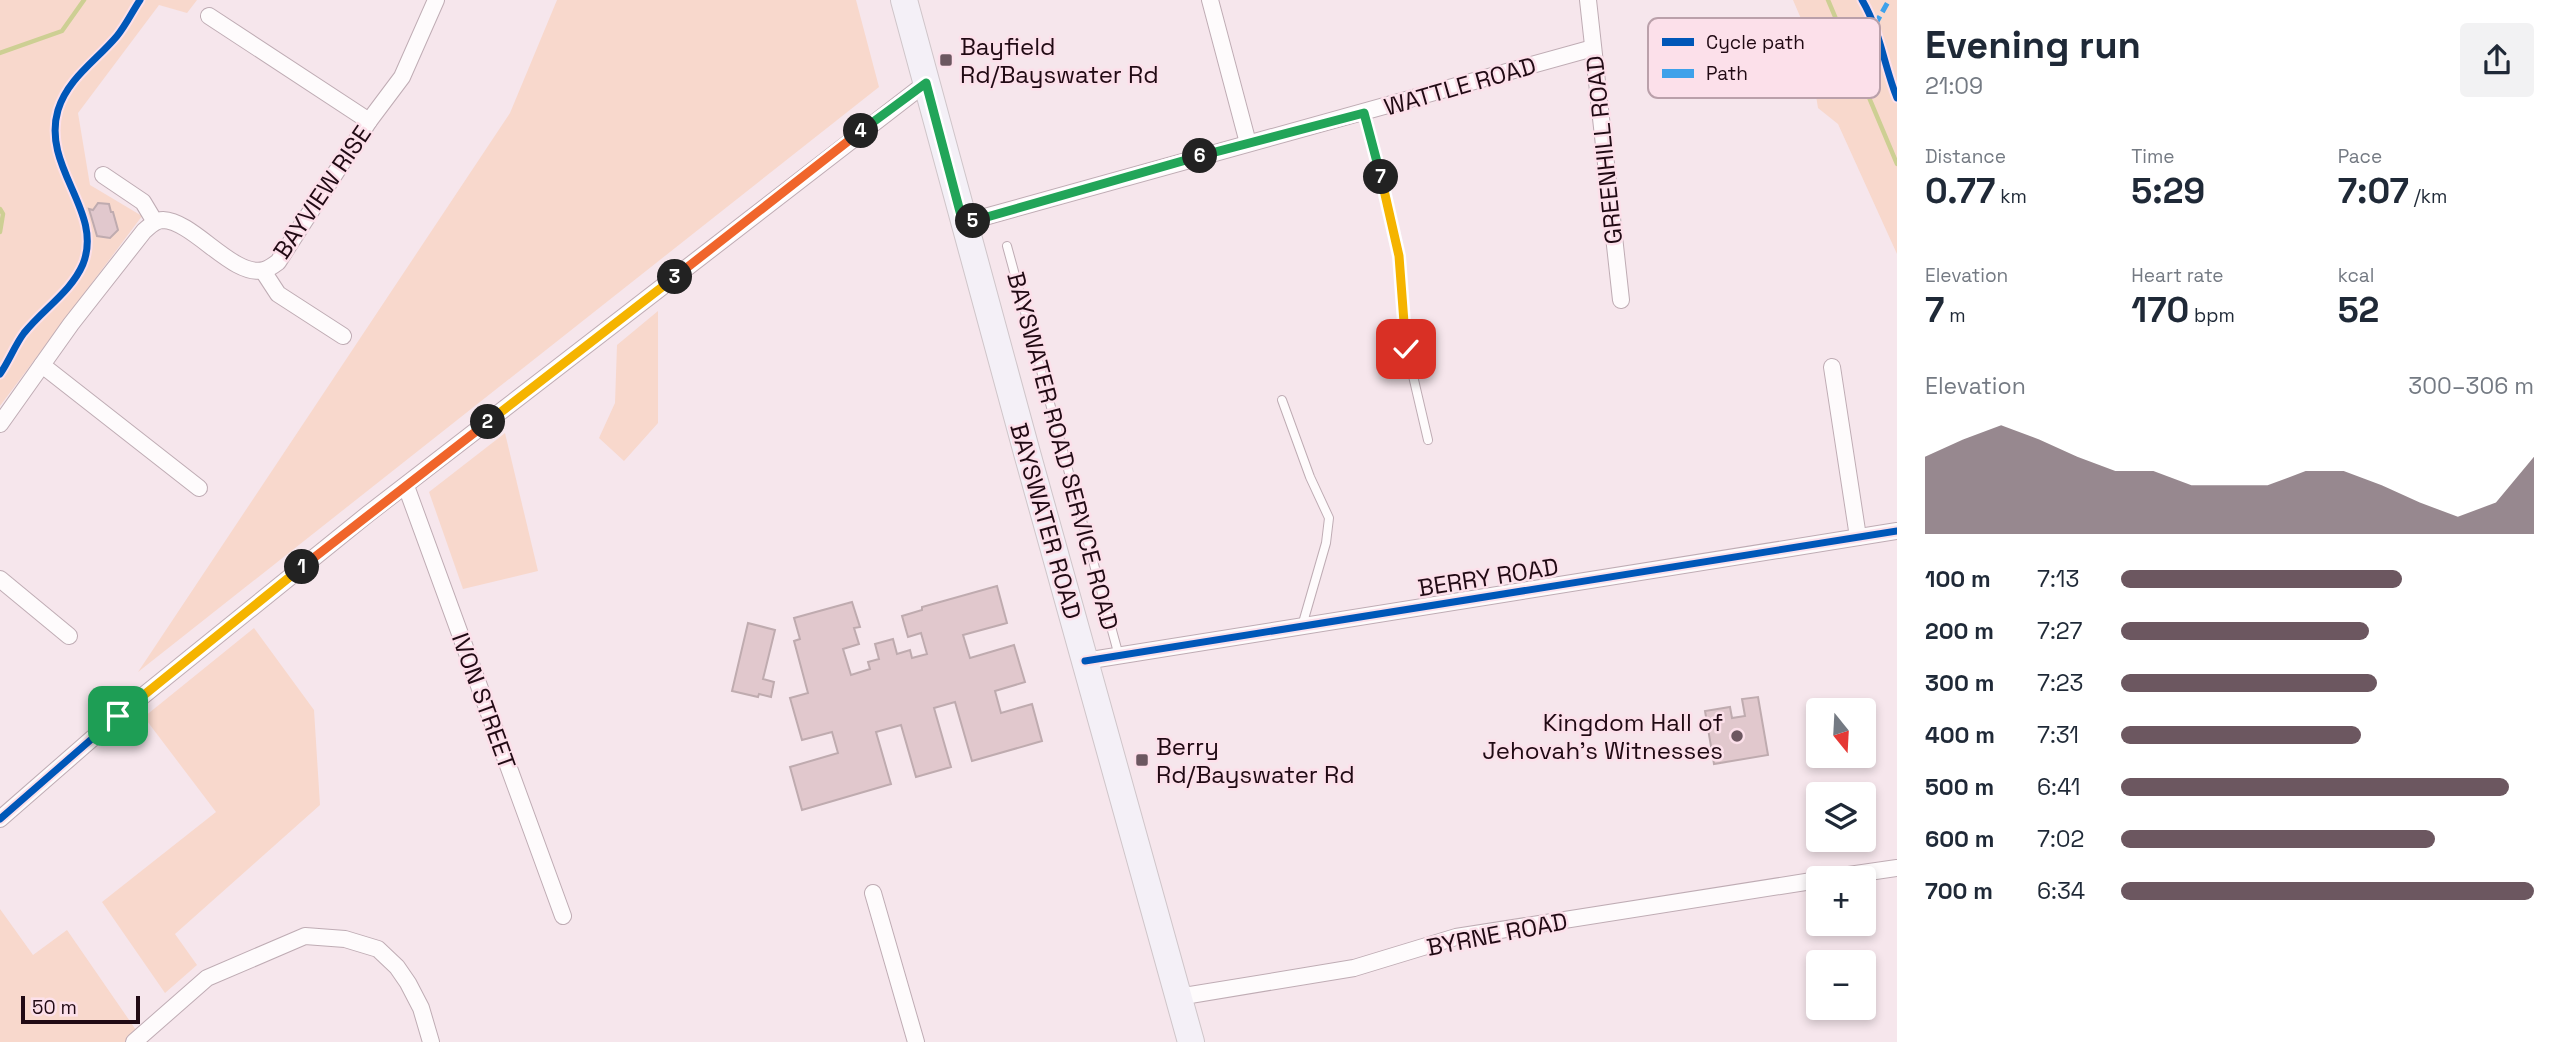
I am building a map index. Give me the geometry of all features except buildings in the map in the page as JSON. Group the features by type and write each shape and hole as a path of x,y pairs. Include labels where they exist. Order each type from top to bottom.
{"main road":[{"name":"BAYSWATER ROAD","path":"904,0 963,223 1191,1042"}],"street":[{"name":"BAYVIEW RISE","path":"155,222 164,220 179,225 242,268 263,271 278,262 369,121 402,77 436,0"},
{"path":"1210,0 1248,143"},
{"name":"GREENHILL ROAD","path":"1588,0 1620,300"},
{"path":"209,16 369,121"},
{"name":"WATTLE ROAD","path":"963,223 1593,48"},
{"path":"0,819 118,716 406,486 926,83"},
{"path":"0,424 104,282 155,222 144,202 103,175"},
{"path":"263,271 278,294 344,337"},
{"path":"42,365 199,488"},
{"path":"1832,367 1858,537"},
{"name":"IVON STREET","path":"406,486 563,916"},
{"name":"BERRY ROAD","path":"1085,662 1897,531"},
{"path":"0,579 69,636"},
{"path":"1876,871 1897,868"},
{"name":"BYRNE ROAD","path":"1178,997 1354,968 1456,937 1806,882"},
{"path":"873,893 916,1042"},
{"path":"134,1042 207,978 305,936 345,939 378,949 397,967 408,983 421,1008 431,1042"}],"lane":[{"path":"1364,113 1399,256 1403,334 1428,440"},
{"name":"BAYSWATER ROAD SERVICE ROAD","path":"1007,246 1119,656"},
{"path":"1282,400 1310,477 1329,518 1326,542 1301,626"}],"shaded area":[{"path":"0,0 197,0 187,13 159,5 78,113 90,185 142,216 0,406"},
{"path":"557,0 856,0 879,87 138,672 510,113"},
{"path":"1793,0 1897,0 1897,254 1838,124 1818,108 1816,98 1880,98 1880,18 1801,18"},
{"path":"658,311 658,423 624,461 599,438 615,403 617,345"},
{"path":"505,433 538,571 463,589 429,492"},
{"path":"254,628 314,710 320,805 175,934 197,965 165,993 102,902 216,812 144,717"},
{"path":"0,909 33,955 67,930 136,1030 125,1042 0,1042"}],"waterway":[{"path":"0,53 62,31 84,0"},
{"path":"1828,0 1836,18"},
{"path":"1869,98 1897,164"},
{"path":"0,209 3,214 0,232"}],"marked path":[{"path":"1879,18 1889,0"}],"cycle path":[{"path":"0,374 24,333 64,292 83,264 87,245 86,226 58,151 55,131 58,110 68,88 117,36 140,0"},
{"path":"1862,0 1871,18"},
{"path":"1880,45 1897,98"},
{"path":"0,819 118,716 368,514 926,83"},
{"path":"1085,661 1897,531"}],"place":[{"name":"Bayfield Rd/Bayswater Rd","path":"946,60"},
{"name":"Kingdom Hall of Jehovah's Witnesses","path":"1737,736"},
{"name":"Berry Rd/Bayswater Rd","path":"1142,760"}],"route":[{"path":"118,716 368,514 926,83 963,223 1364,113 1399,256 1406,349"}]}
